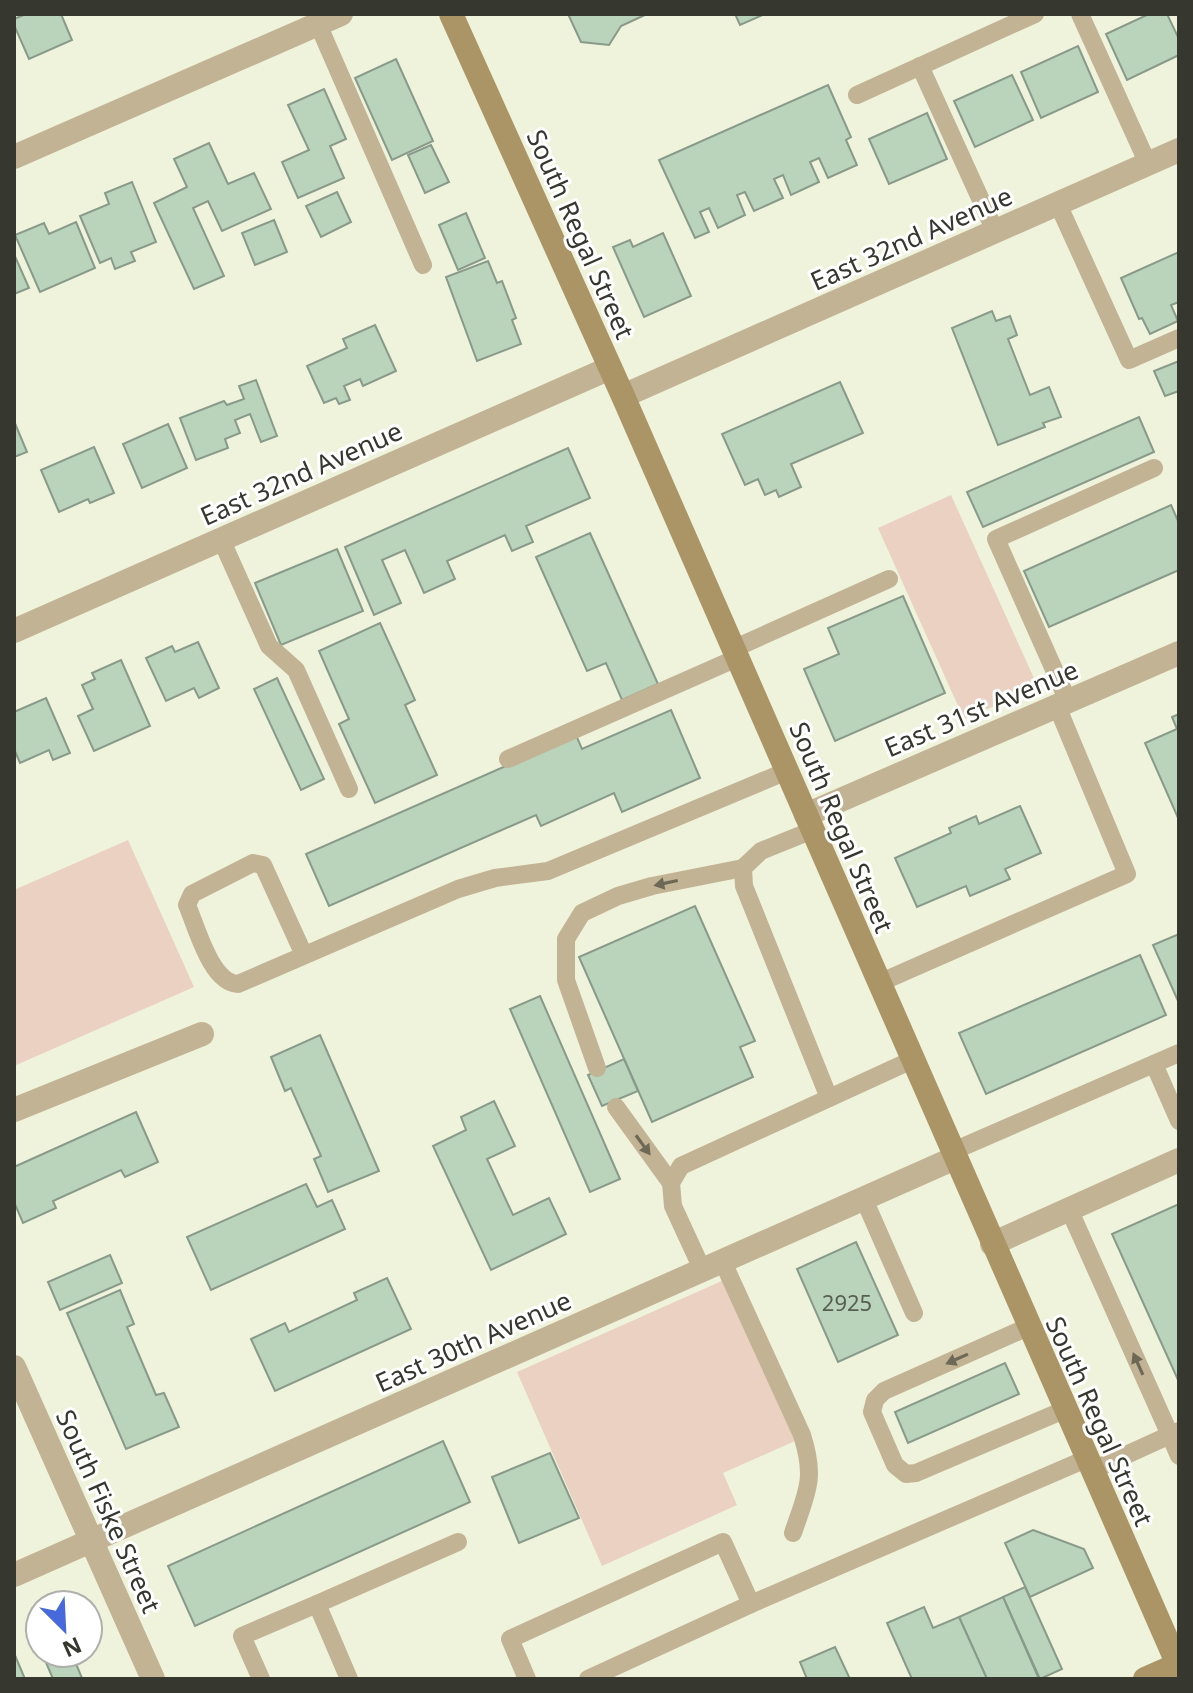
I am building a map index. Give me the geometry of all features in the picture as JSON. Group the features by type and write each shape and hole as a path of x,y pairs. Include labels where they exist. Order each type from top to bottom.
{"main road":[{"name":"South Regal Street","path":"451,14 623,396 1088,1465 1179,1665"},
{"path":"1145,1679 1179,1665"}],"street":[{"path":"14,157 341,14"},
{"name":"East 32nd Avenue","path":"623,396 1179,150"},
{"name":"East 32nd Avenue","path":"14,631 610,368"},
{"name":"East 31st Avenue","path":"809,822 1062,703 1179,653"},
{"path":"14,1110 202,1034"},
{"name":"East 30th Avenue","path":"14,1575 864,1199 953,1155"},
{"path":"992,1244 1179,1160"},
{"name":"South Fiske Street","path":"14,1367 153,1679"}],"lane":[{"path":"857,95 1035,14"},
{"path":"1080,14 1148,164"},
{"path":"318,24 423,265"},
{"path":"920,66 995,231"},
{"path":"1058,204 1129,360 1179,338"},
{"path":"879,983 1127,874 996,539 1154,468"},
{"path":"221,539 269,646 296,670 349,789"},
{"path":"508,759 889,579"},
{"path":"304,955 263,865 253,863 192,894 187,905 217,974 228,983 238,984 458,889 495,878 548,871 787,771"},
{"path":"597,1068 566,980 566,939 582,913 618,896 652,886 743,868 761,851 809,822"},
{"path":"743,868 744,886 829,1098"},
{"path":"953,1155 1179,1053"},
{"path":"671,1183 681,1166 912,1060"},
{"path":"1154,1064 1179,1121"},
{"path":"616,1107 671,1183 673,1206 712,1265 802,1435 810,1462 810,1482 793,1533"},
{"path":"864,1199 914,1313"},
{"path":"1069,1209 1174,1433 1179,1456"},
{"path":"1028,1327 884,1391 875,1400 872,1412 877,1425 895,1465 906,1474 916,1473 1064,1410"},
{"path":"588,1679 629,1670 751,1604 1088,1465 1174,1433"},
{"path":"261,1679 242,1636 458,1542"},
{"path":"527,1679 510,1639 723,1542 751,1604"},
{"path":"317,1604 349,1679"}],"shaded area":[{"path":"951,495 1038,687 964,719 878,528"},
{"path":"128,840 194,987 14,1066 14,890"},
{"path":"724,1280 795,1441 723,1473 737,1505 602,1566 517,1372"}],"building":[{"path":"26,14 61,14 72,40 29,59 14,25 14,19"},
{"path":"568,14 647,14 621,26 609,45 581,42"},
{"path":"735,14 765,14 740,25"},
{"path":"1149,14 1167,14 1179,39 1179,55 1127,80 1106,34"},
{"path":"1078,46 1098,92 1041,118 1021,72"},
{"path":"396,59 433,141 392,160 355,78"},
{"path":"1012,75 1033,120 975,147 954,101"},
{"path":"828,85 851,137 846,140 857,165 828,178 819,158 810,162 819,182 791,195 783,175 774,179 783,198 754,211 745,192 737,195 745,215 718,228 709,208 700,212 709,232 695,238 659,160"},
{"path":"324,89 346,139 330,146 344,178 298,198 282,162 309,150 288,105"},
{"path":"927,113 947,159 889,184 869,139"},
{"path":"209,143 228,184 254,173 271,209 222,231 208,201 193,208 224,276 194,289 154,203 187,187 174,159"},
{"path":"431,145 449,182 425,193 408,155"},
{"path":"132,182 156,242 131,252 135,261 115,269 111,258 100,263 80,216 109,204 105,193"},
{"path":"337,192 351,222 321,237 306,206"},
{"path":"466,213 485,258 458,270 439,225"},
{"path":"274,220 287,252 255,265 242,233"},
{"path":"76,222 95,268 40,292 15,235 44,223 49,234"},
{"path":"663,233 691,296 644,317 613,247 630,240 633,247"},
{"path":"1179,252 1179,302 1171,305 1178,321 1150,334 1142,318 1139,319 1121,278"},
{"path":"14,254 29,288 14,294"},
{"path":"488,261 497,283 502,281 516,318 512,320 521,344 477,361 446,277"},
{"path":"992,311 996,321 1010,316 1017,335 1008,339 1030,395 1049,387 1061,417 1043,423 1045,427 998,445 952,328"},
{"path":"375,325 396,371 363,386 360,379 344,386 350,400 339,404 336,398 324,403 307,366 347,348 343,339"},
{"path":"1179,361 1179,391 1165,396 1154,371"},
{"path":"256,380 277,436 261,442 250,414 235,420 240,433 225,439 228,448 196,460 180,418 224,401 227,405 244,399 239,386"},
{"path":"840,382 863,433 791,464 801,487 779,497 776,490 765,495 758,479 745,485 722,434"},
{"path":"1139,417 1154,452 983,527 967,492"},
{"path":"14,421 27,452 14,457"},
{"path":"168,424 187,468 142,488 123,444"},
{"path":"94,447 114,493 90,503 88,499 59,512 41,470"},
{"path":"568,448 590,498 526,526 533,542 512,551 505,535 447,561 455,579 424,593 405,550 382,560 401,603 374,615 345,547"},
{"path":"1171,505 1179,523 1179,570 1049,627 1024,571"},
{"path":"590,533 658,684 622,700 606,663 587,671 536,557"},
{"path":"337,549 363,611 281,645 255,583"},
{"path":"903,596 945,693 835,741 804,669 839,654 828,628"},
{"path":"380,623 415,700 405,705 437,775 375,803 339,724 349,719 319,651"},
{"path":"198,642 219,688 199,698 194,688 166,701 146,658 172,646 175,652"},
{"path":"121,660 150,726 94,751 78,716 93,709 82,685 95,679 92,673"},
{"path":"277,678 324,779 301,790 254,689"},
{"path":"46,698 70,753 53,760 49,750 20,763 14,749 14,712"},
{"path":"671,710 700,778 622,812 614,793 541,826 536,815 329,906 306,854 576,735 582,749"},
{"path":"1179,714 1179,820 1145,743 1177,729 1172,717"},
{"path":"1020,806 1041,853 1005,869 1010,879 970,896 966,886 917,907 895,858 951,833 949,828 976,816 979,824"},
{"path":"695,906 755,1041 740,1047 753,1077 652,1122 579,957"},
{"path":"1179,934 1179,1003 1153,945"},
{"path":"1140,955 1166,1015 986,1094 959,1033"},
{"path":"540,996 620,1179 590,1192 510,1009"},
{"path":"320,1035 379,1171 328,1192 314,1159 321,1156 291,1088 285,1091 271,1057"},
{"path":"624,1059 638,1091 602,1106 588,1075"},
{"path":"494,1101 515,1146 487,1159 513,1215 549,1198 566,1234 491,1270 433,1146 466,1130 461,1117"},
{"path":"136,1112 158,1162 125,1177 121,1170 53,1201 56,1208 23,1223 14,1202 14,1167"},
{"path":"306,1184 317,1207 332,1200 345,1229 211,1290 187,1237"},
{"path":"1179,1204 1179,1382 1112,1234"},
{"path":"856,1242 898,1335 838,1362 797,1269"},
{"path":"110,1255 122,1283 60,1310 48,1282"},
{"path":"387,1278 411,1329 275,1391 251,1339 285,1323 289,1332 357,1300 354,1293"},
{"path":"120,1290 134,1324 127,1327 156,1395 164,1393 179,1427 126,1449 67,1313"},
{"path":"1005,1363 1019,1394 908,1443 895,1412"},
{"path":"443,1441 470,1502 195,1626 168,1566"},
{"path":"550,1453 579,1518 519,1543 492,1477"},
{"path":"1033,1530 1084,1549 1093,1568 1030,1597 1005,1543"},
{"path":"1025,1587 1062,1669 1040,1679 1003,1597"},
{"path":"1003,1597 1039,1679 987,1679 959,1617"},
{"path":"924,1607 933,1628 959,1617 987,1679 912,1679 887,1623"},
{"path":"835,1647 850,1679 807,1679 800,1662"},
{"path":"14,1653 25,1679 14,1679"},
{"path":"49,1669 78,1669 82,1678 53,1679"}]}
